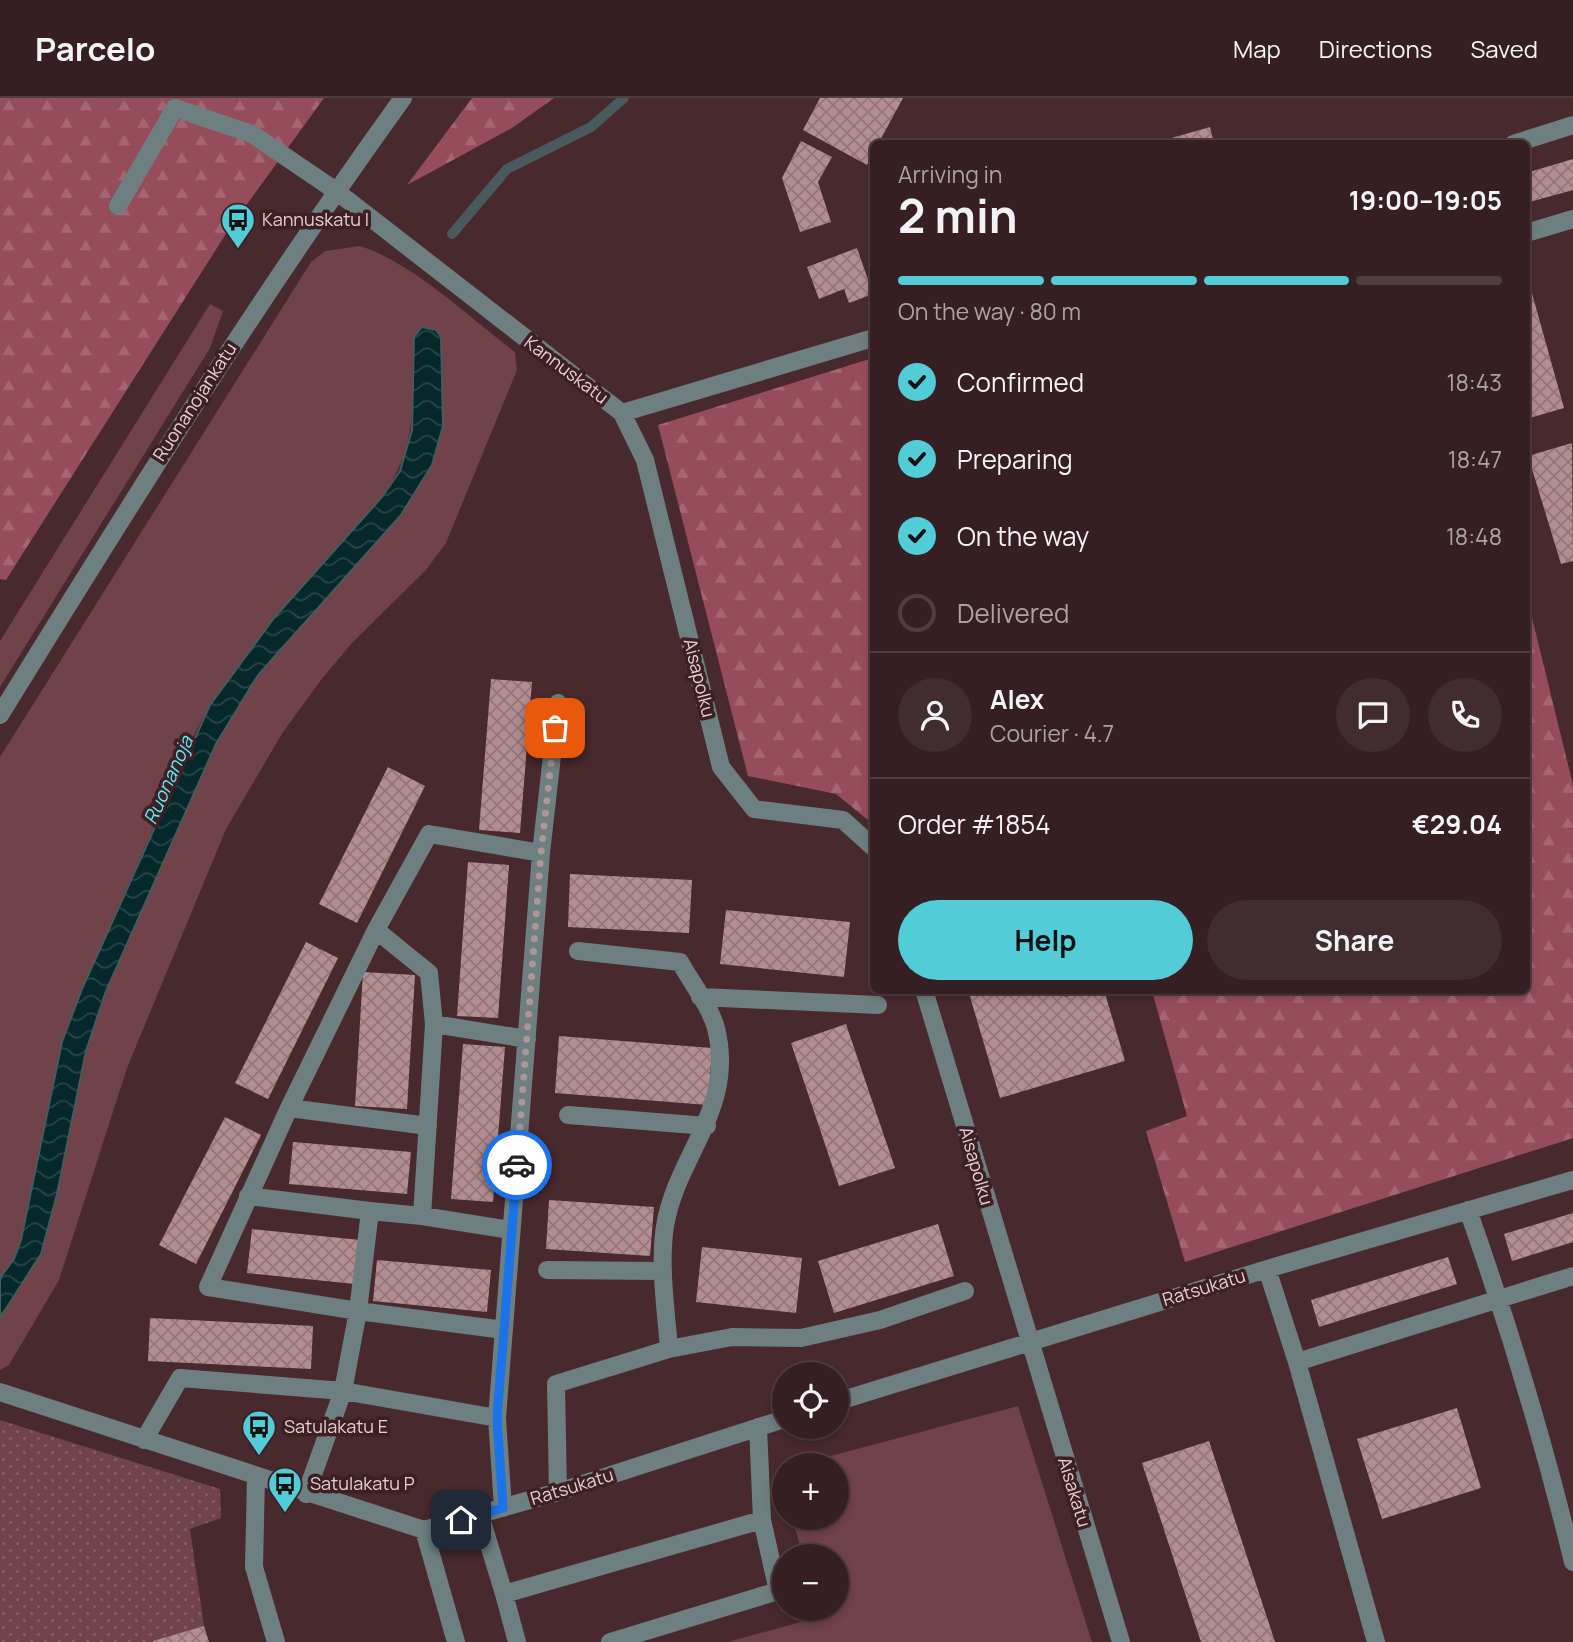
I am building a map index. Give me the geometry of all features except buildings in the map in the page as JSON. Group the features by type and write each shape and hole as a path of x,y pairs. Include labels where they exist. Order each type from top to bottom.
{"street":[{"name":"Ruonanojankatu","path":"0,715 174,433 336,191 403,98"},
{"name":"Kannuskatu","path":"118,206 175,108 252,134 336,191 622,413 870,339"},
{"path":"1526,140 1573,125"},
{"path":"1530,232 1573,219"},
{"name":"Aisapolku","path":"622,413 645,460 721,767 754,810 843,820 870,844"},
{"path":"503,1508 497,1418 541,853 558,703"},
{"path":"504,1329 358,1311 208,1287 289,1108 376,930 429,834 541,853"},
{"path":"376,930 429,973 434,1024 422,1216"},
{"path":"578,951 680,962 716,1026 722,1071 707,1126 685,1169 665,1225 663,1271 669,1349"},
{"name":"Aisapolku","path":"925,994 1028,1342"},
{"path":"700,997 878,1005"},
{"path":"434,1024 527,1039"},
{"path":"289,1108 428,1126"},
{"path":"568,1115 707,1126"},
{"name":"Ratsukatu","path":"849,1398 1266,1269 1573,1180"},
{"path":"248,1196 422,1216 511,1230"},
{"path":"1468,1210 1500,1299 1548,1458 1573,1562"},
{"path":"306,1494 343,1391 358,1311 370,1211"},
{"path":"1266,1269 1297,1362 1376,1642"},
{"path":"547,1270 663,1271"},
{"path":"1297,1362 1573,1276"},
{"path":"558,1492 556,1384 669,1349 732,1337 800,1338 880,1320 965,1291"},
{"name":"Aisakatu","path":"1028,1342 1121,1642"},
{"path":"144,1440 180,1378 343,1391 497,1418"},
{"path":"0,1392 306,1494 424,1530 456,1642"},
{"name":"Ratsukatu","path":"424,1530 558,1492 772,1423"},
{"path":"610,1642 778,1591 762,1520 758,1427"},
{"path":"256,1477 254,1567 276,1642"},
{"path":"480,1515 517,1642"},
{"path":"504,1594 762,1520"}],"shaded area":[{"path":"360,246 400,265 460,308 515,352 517,370 446,543 426,570 352,643 321,680 283,732 226,829 127,1068 59,1280 9,1365 0,1370 0,1318 41,1254 57,1194 86,1051 106,991 216,744 258,675 401,515 432,465 414,338 409,438 395,476 382,497 210,705 82,989 62,1042 21,1240 14,1258 0,1278 0,757 311,262 325,251"},
{"path":"210,304 223,311 210,348 0,687 0,641"},
{"path":"1018,1406 1092,1642 728,1642 804,1621 849,1621 849,1544 800,1544 796,1530 849,1530 849,1453 842,1453"},
{"path":"0,1420 220,1489 221,1518 190,1529 204,1626 151,1642 0,1642"}],"green space":[{"path":"0,98 324,98 229,229 6,580 0,579"},
{"path":"472,98 554,98 512,128 407,185"},
{"path":"870,359 870,822 836,794 748,776 658,425"},
{"path":"1530,609 1573,785 1573,1138 1185,1262 1146,1131 1187,1116 1153,994 1530,994"}],"water":[{"path":"422,327 436,330 441,337 443,426 432,465 401,515 258,675 216,744 106,991 86,1051 57,1194 41,1254 0,1318 0,1278 14,1259 21,1240 62,1042 82,989 210,705 274,618 382,497 400,471 412,430 414,337"}],"waterway":[{"name":"Ruonanoja","path":"452,234 507,169 591,127 624,98"}],"way so far":[{"path":"517,1165 541,853 555,728"}],"place":[{"name":"Kannuskatu I","path":"238,250"},
{"name":"Satulakatu E","path":"259,1457"},
{"name":"Satulakatu P","path":"285,1514"}],"route":[{"path":"461,1520 503,1508 497,1418 517,1165"}]}
